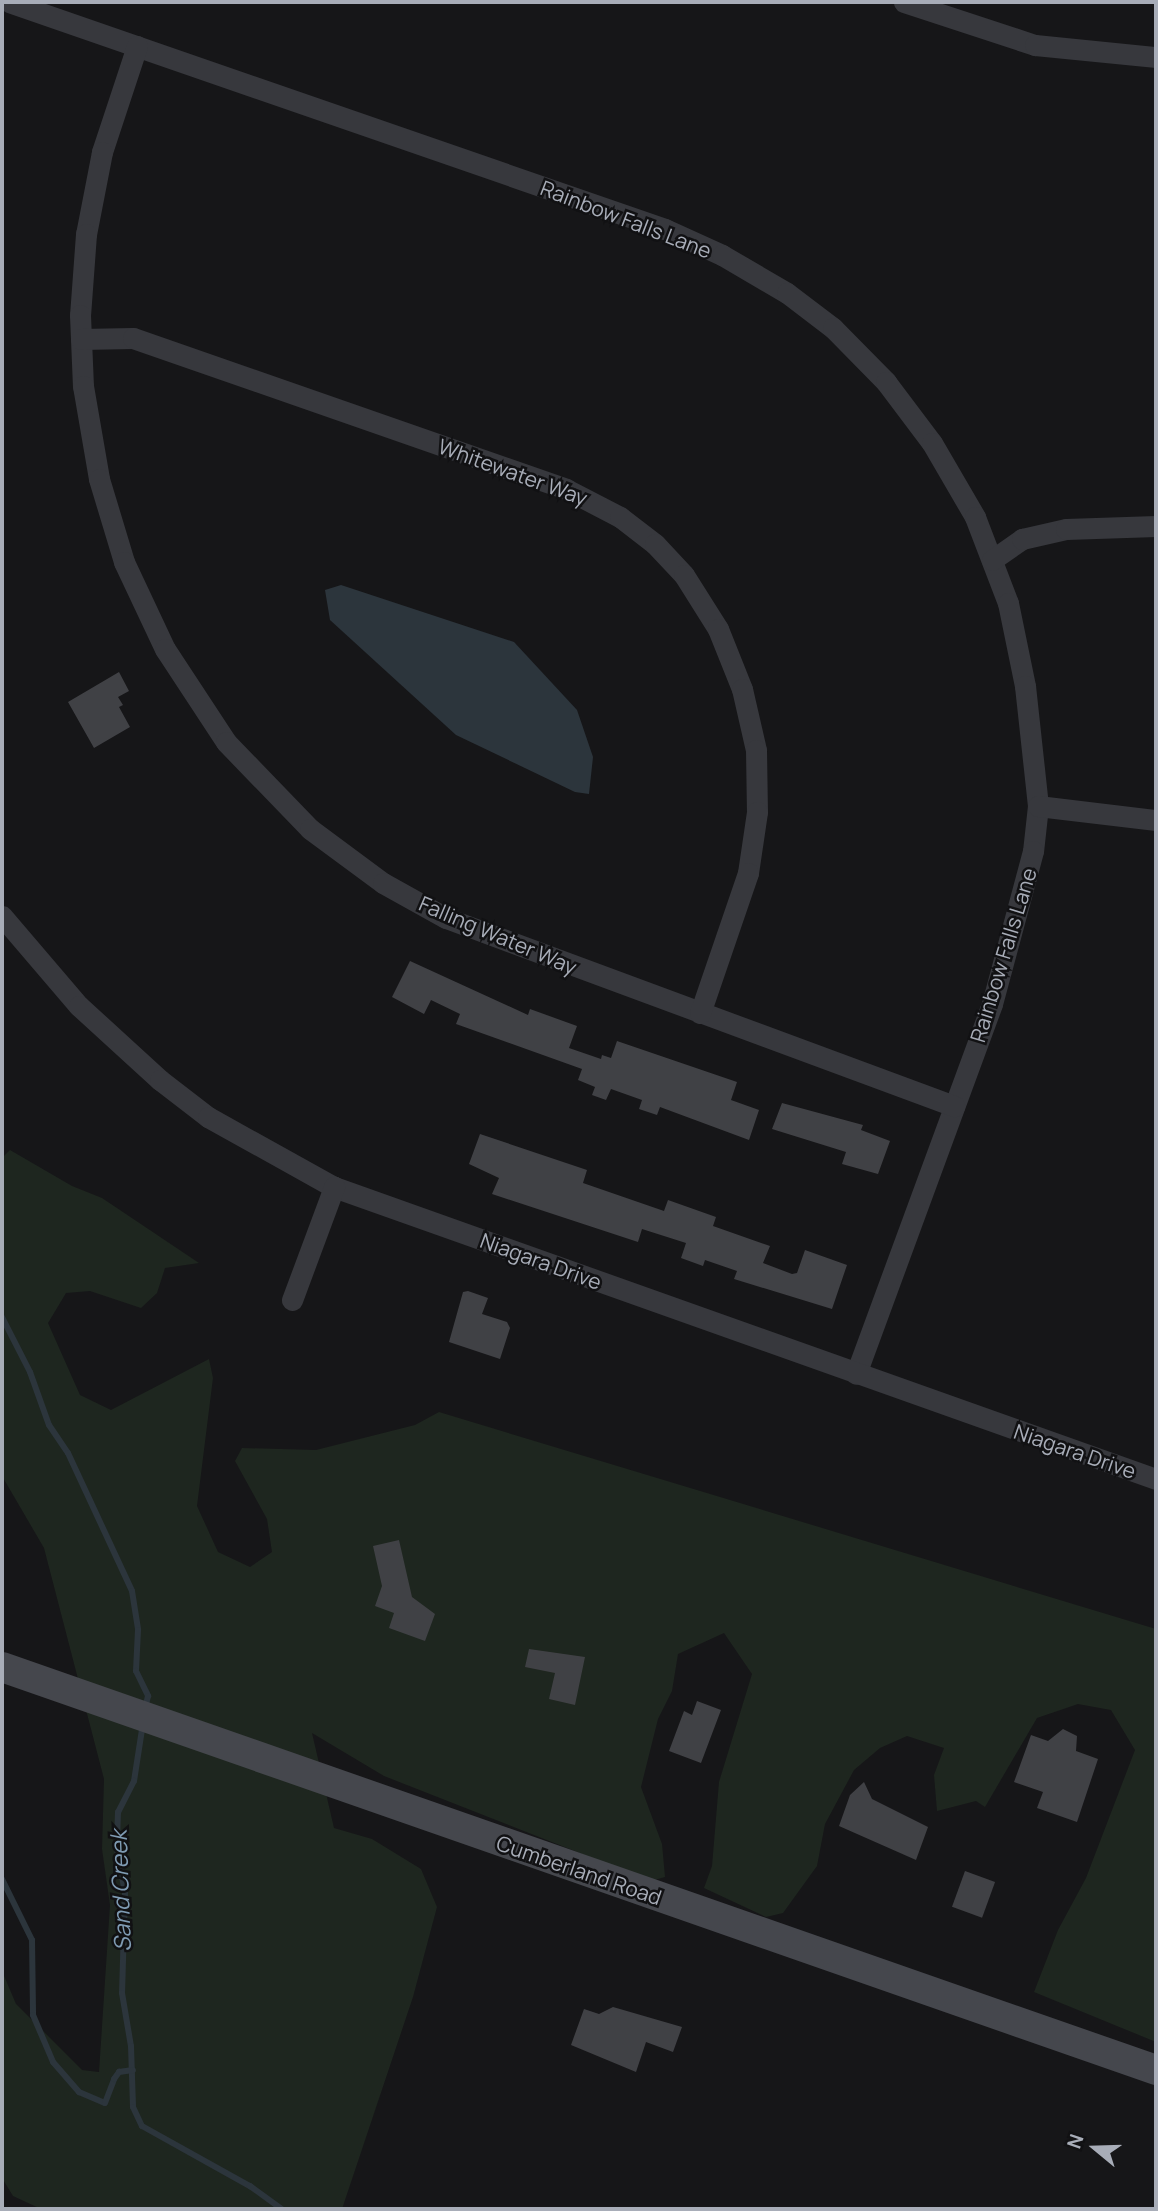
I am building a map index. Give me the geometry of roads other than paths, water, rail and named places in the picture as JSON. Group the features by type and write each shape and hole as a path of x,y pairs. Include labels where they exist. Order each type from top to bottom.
{"main road":[{"name":"Cumberland Road","path":"2,1667 1156,2070"}],"street":[{"name":"Rainbow Falls Lane","path":"9,2 665,229 722,255 787,293 834,328 886,382 932,443 975,517 1008,603 1026,686 1038,806 1033,851 1014,929 954,1106 856,1374"},
{"path":"904,2 934,7 1035,45 1156,57"},
{"name":"Falling Water Way","path":"137,46 93,191 81,276 83,386 99,479 124,562 186,684 254,775 340,852 446,918 954,1106"},
{"name":"Whitewater Way","path":"81,339 133,338 566,489 620,517 655,544 684,575 719,629 742,689 755,750 757,812 748,873 700,1013"},
{"path":"992,560 1022,539 1066,528 1156,526"},
{"path":"1038,806 1156,820"},
{"name":"Niagara Drive","path":"2,916 56,982 160,1080 208,1117 334,1187 1156,1479"},
{"path":"292,1300 334,1187"}],"waterway":[{"name":"Sand Creek","path":"2,1317 30,1372 49,1425 68,1453 132,1591 138,1630 136,1671 148,1696 145,1709"},
{"name":"Sand Creek","path":"143,1723 134,1781 118,1812 117,1849 125,1893 122,1993 131,2046 133,2107 142,2126 250,2186 282,2209"},
{"path":"2,1879 32,1940 33,2015 53,2062 79,2092 105,2103 119,2072 133,2070"}]}
